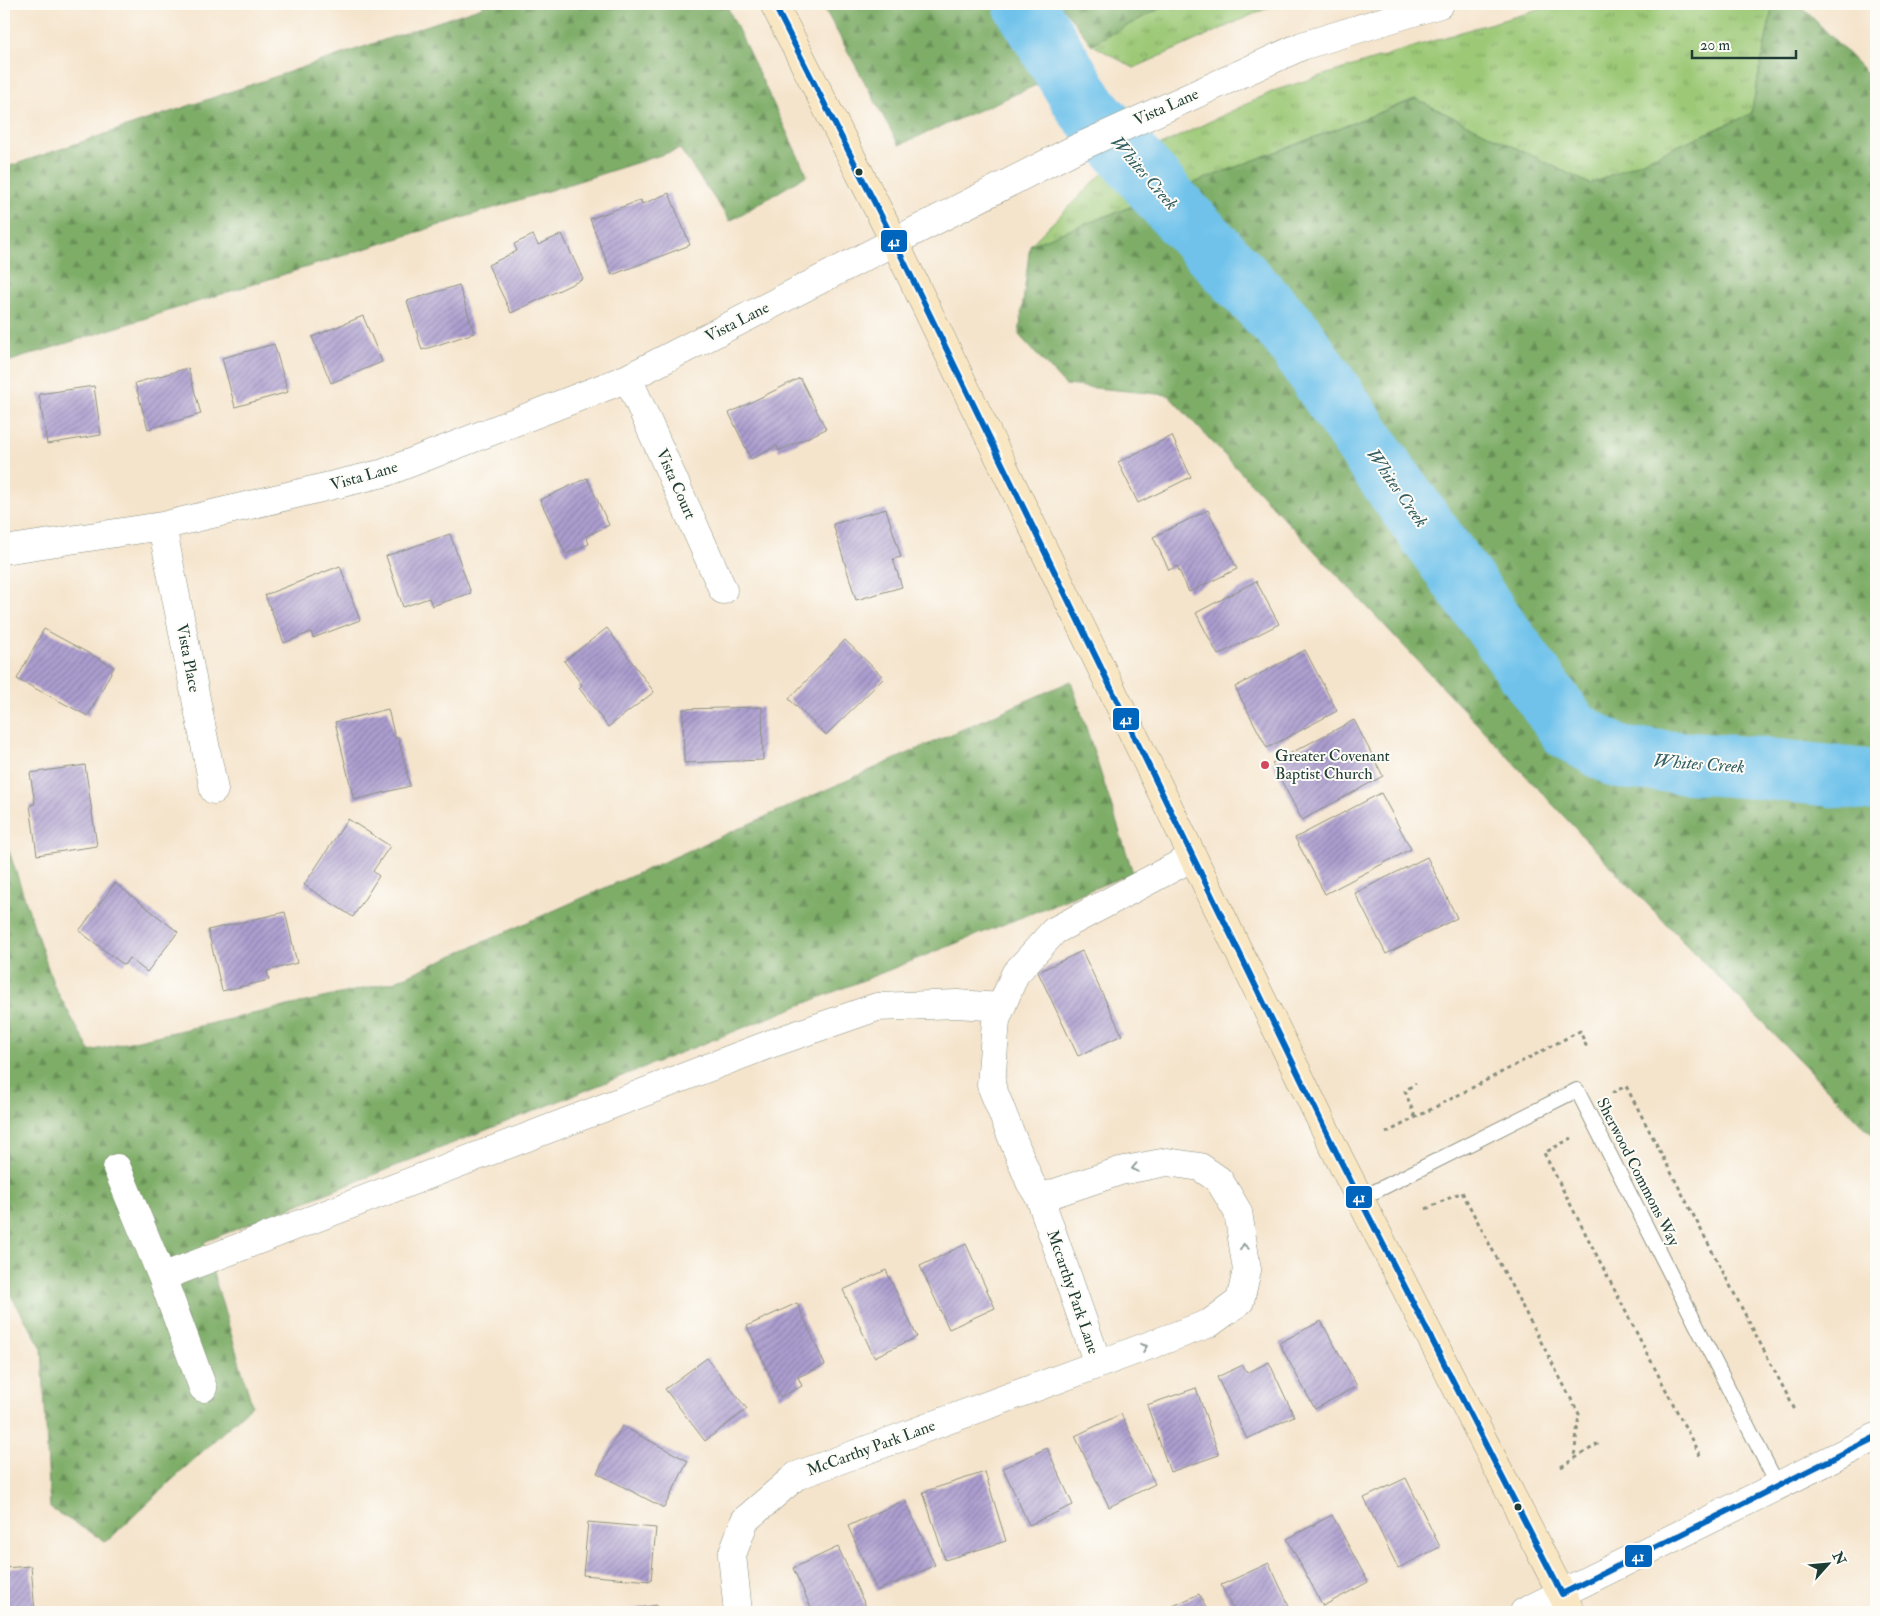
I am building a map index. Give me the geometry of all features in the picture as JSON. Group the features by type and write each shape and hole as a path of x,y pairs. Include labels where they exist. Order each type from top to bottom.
{"street":[{"path":"774,4 894,240 1360,1199 1567,1603"},
{"name":"Vista Lane","path":"4,550 162,526 384,473 628,378 894,240 1073,150 1302,46 1440,4"},
{"name":"Vista Court","path":"628,378 723,590"},
{"name":"Vista Place","path":"162,526 214,790"},
{"name":"Mccarthy Park Lane","path":"1040,1198 1120,1171 1167,1162 1200,1167 1219,1180 1238,1212 1248,1270 1240,1301 1210,1323 1098,1364 1040,1198 1030,1182 991,1085 996,1020 1015,974 1054,931 1193,856"},
{"path":"162,1277 770,1044 877,1007 957,1004 1001,1007"},
{"path":"117,1168 162,1277 203,1388"},
{"name":"McCarthy Park Lane","path":"738,1612 732,1555 745,1520 796,1476 1098,1364"},
{"path":"1524,1612 1567,1603 1778,1486 1876,1437"}],"lane":[{"name":"Sherwood Commons Way","path":"1360,1199 1577,1090 1778,1486"}],"path":[{"path":"1386,1133 1580,1031 1587,1048"},
{"path":"1415,1117 1404,1091 1416,1083"},
{"path":"1612,1093 1626,1086 1795,1410"},
{"path":"1572,1138 1544,1153 1700,1456"},
{"path":"1426,1209 1462,1192 1579,1414 1574,1458"},
{"path":"1560,1467 1601,1442"}],"green space":[{"path":"482,4 726,4 807,175 730,221 680,149 4,363 4,168 482,7"},
{"path":"822,4 996,4 1048,80 899,145"},
{"path":"1060,4 1169,4 1091,44"},
{"path":"1169,4 1276,4 1134,68 1091,44"},
{"path":"1560,4 1773,4 1751,114 1590,184 1415,99 1030,245 1104,172 1276,90 1471,29"},
{"path":"1773,4 1799,4 1876,82 1876,1139 1620,876 1168,395 1065,385 1019,335 1030,245 1416,99 1590,184 1751,114"},
{"path":"1071,681 1133,873 204,1242 252,1405 106,1542 50,1508 42,1348 4,1284 4,836 54,986 90,1051 393,982"}],"building":[{"path":"669,193 690,245 612,275 590,219 641,200 642,204"},
{"path":"562,234 583,279 511,313 488,265 517,251 514,244 533,235 538,245"},
{"path":"459,285 474,333 422,350 407,301"},
{"path":"363,316 382,362 331,383 312,337"},
{"path":"274,344 288,392 235,407 222,358"},
{"path":"188,368 201,414 148,429 135,383"},
{"path":"800,378 826,429 779,451 777,446 751,459 729,413"},
{"path":"94,386 101,435 47,444 39,394"},
{"path":"1172,436 1191,477 1138,503 1118,462"},
{"path":"587,478 609,525 586,536 589,544 566,554 540,500"},
{"path":"886,509 901,557 893,559 902,587 856,600 833,524"},
{"path":"1208,510 1237,569 1189,592 1177,566 1169,570 1153,537"},
{"path":"450,534 471,593 432,606 429,598 403,607 386,556"},
{"path":"340,566 360,620 313,638 311,632 284,643 265,595"},
{"path":"1256,581 1279,624 1218,655 1196,613"},
{"path":"607,628 654,692 608,727 579,688 582,685 564,661"},
{"path":"44,629 114,667 88,716 17,679"},
{"path":"845,640 884,678 826,735 789,699"},
{"path":"1305,650 1337,711 1267,748 1235,687"},
{"path":"762,707 763,760 684,763 683,709"},
{"path":"388,709 395,738 398,737 410,786 354,800 335,722"},
{"path":"1354,720 1383,776 1302,820 1272,763"},
{"path":"85,765 97,846 37,855 30,805 35,804 30,773"},
{"path":"1381,793 1411,849 1325,894 1295,838"},
{"path":"348,819 390,846 373,871 379,876 353,917 304,885"},
{"path":"1427,857 1457,918 1386,954 1355,893"},
{"path":"115,883 178,932 147,972 129,958 124,965 79,931"},
{"path":"285,912 297,963 267,971 269,980 222,991 208,930"},
{"path":"1082,951 1122,1035 1078,1056 1038,972"},
{"path":"966,1244 995,1308 949,1329 920,1266"},
{"path":"886,1270 917,1337 874,1357 843,1290"},
{"path":"797,1303 825,1365 798,1377 802,1386 780,1397 747,1326"},
{"path":"1321,1321 1357,1386 1315,1409 1279,1343"},
{"path":"707,1358 747,1409 705,1441 665,1389"},
{"path":"1269,1362 1294,1416 1247,1439 1217,1377 1243,1365 1247,1373"},
{"path":"1196,1388 1219,1455 1170,1472 1147,1405"},
{"path":"1121,1414 1155,1484 1109,1507 1075,1436"},
{"path":"622,1426 688,1461 664,1508 597,1473"},
{"path":"1047,1448 1073,1505 1029,1525 1003,1468"},
{"path":"985,1472 1006,1541 945,1560 923,1492"},
{"path":"1406,1478 1440,1547 1398,1568 1364,1498"},
{"path":"905,1500 935,1565 877,1591 848,1526"},
{"path":"1332,1515 1368,1582 1323,1606 1287,1539"},
{"path":"588,1522 656,1528 651,1581 583,1575"},
{"path":"838,1547 866,1607 854,1612 813,1612 793,1568"},
{"path":"1269,1563 1292,1612 1234,1612 1221,1585"},
{"path":"31,1566 35,1612 4,1612 4,1568"},
{"path":"1199,1594 1208,1612 1160,1612"},
{"path":"656,1605 657,1612 624,1612 624,1611"}],"waterway":[{"name":"Whites Creek","path":"1024,4 1086,106 1173,207 1290,332 1383,469 1570,730 1620,758 1759,768 1876,781"}],"transit line":[{"name":"41","path":"774,4 894,241 1339,1158 1562,1594 1876,1437"}],"place":[{"name":"Greater Covenant Baptist Church","path":"1265,765"}]}
